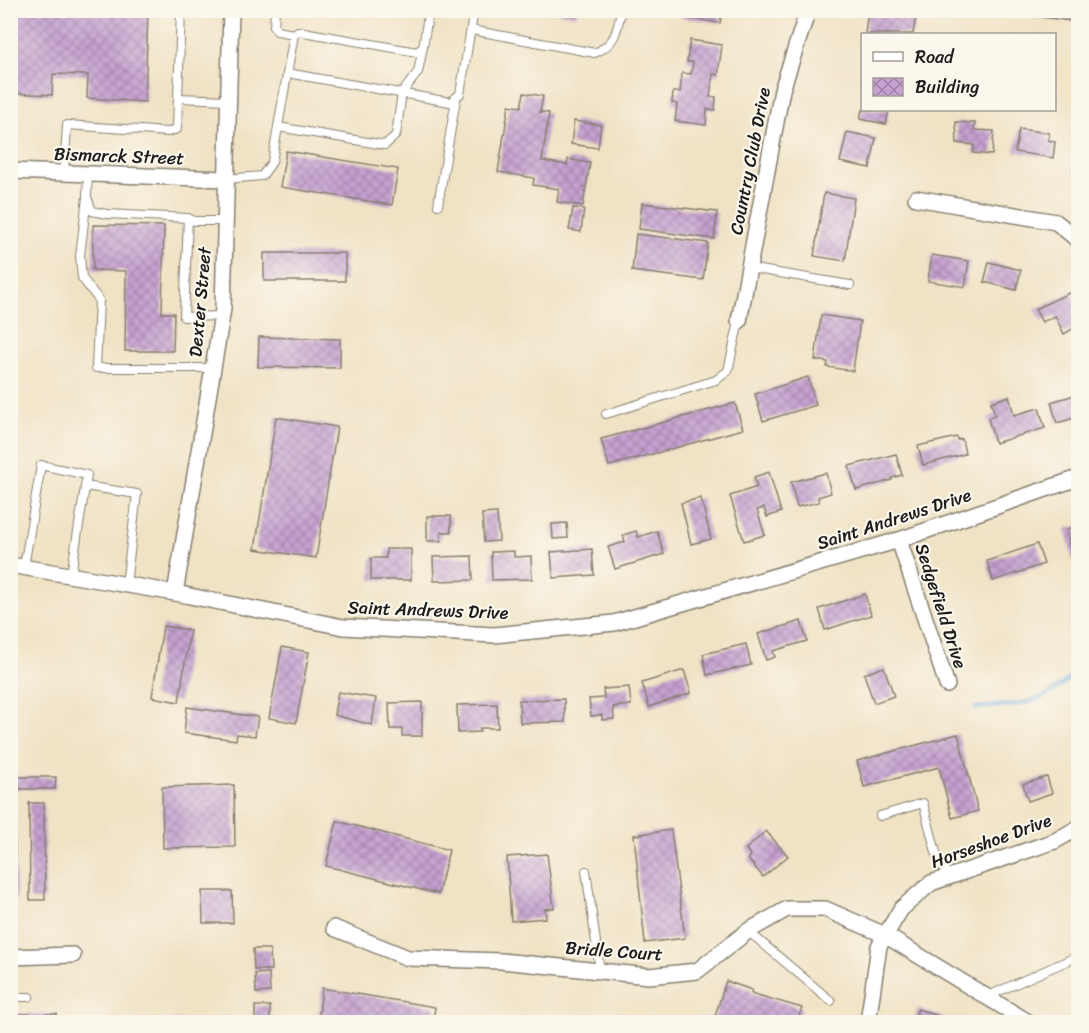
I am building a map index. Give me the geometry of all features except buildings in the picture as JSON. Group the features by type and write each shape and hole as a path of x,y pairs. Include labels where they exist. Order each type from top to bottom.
{"street":[{"name":"Dexter Street","path":"175,593 222,316 231,10"},
{"name":"Country Club Drive","path":"740,321 782,90 808,10"},
{"name":"Bismarck Street","path":"10,171 226,179"},
{"path":"916,198 1056,222 1078,240"},
{"name":"Saint Andrews Drive","path":"17,566 175,593 343,627 494,635 614,623 899,540 1078,478"},
{"name":"Sedgefield Drive","path":"899,540 947,685"},
{"name":"Horseshoe Drive","path":"868,1023 879,946 901,909 931,883 1055,842 1078,828"},
{"name":"Bridle Court","path":"334,928 408,958 501,960 649,976 698,971 748,931 787,909 825,909 885,935 1028,1023"},
{"path":"10,957 73,954"}],"lane":[{"path":"64,173 67,125 168,132 177,129 181,10"},
{"path":"275,10 274,27 277,30 294,34 298,31 417,52 423,47"},
{"path":"278,128 385,145 396,135 402,93 418,72 429,10"},
{"path":"287,73 450,102 460,94 474,10"},
{"path":"471,30 595,53 606,47 616,37 621,10"},
{"path":"226,179 262,176 272,162 294,34"},
{"path":"179,98 228,100"},
{"path":"438,205 456,99"},
{"path":"88,174 80,256 82,278 99,300 96,368 214,368"},
{"path":"87,197 92,211 107,214 188,218 194,221 225,221"},
{"path":"188,218 184,317 222,316"},
{"path":"749,268 850,285"},
{"path":"606,414 722,376 728,372 740,321"},
{"path":"17,566 41,465 87,475 71,575"},
{"path":"85,486 137,494 126,585"},
{"path":"880,816 923,803 937,856 948,877"},
{"path":"586,871 600,971"},
{"path":"748,931 831,1001"},
{"path":"986,997 1078,957"},
{"path":"10,997 29,997"}],"waterway":[{"path":"976,708 1020,704 1043,697 1078,670"}]}
